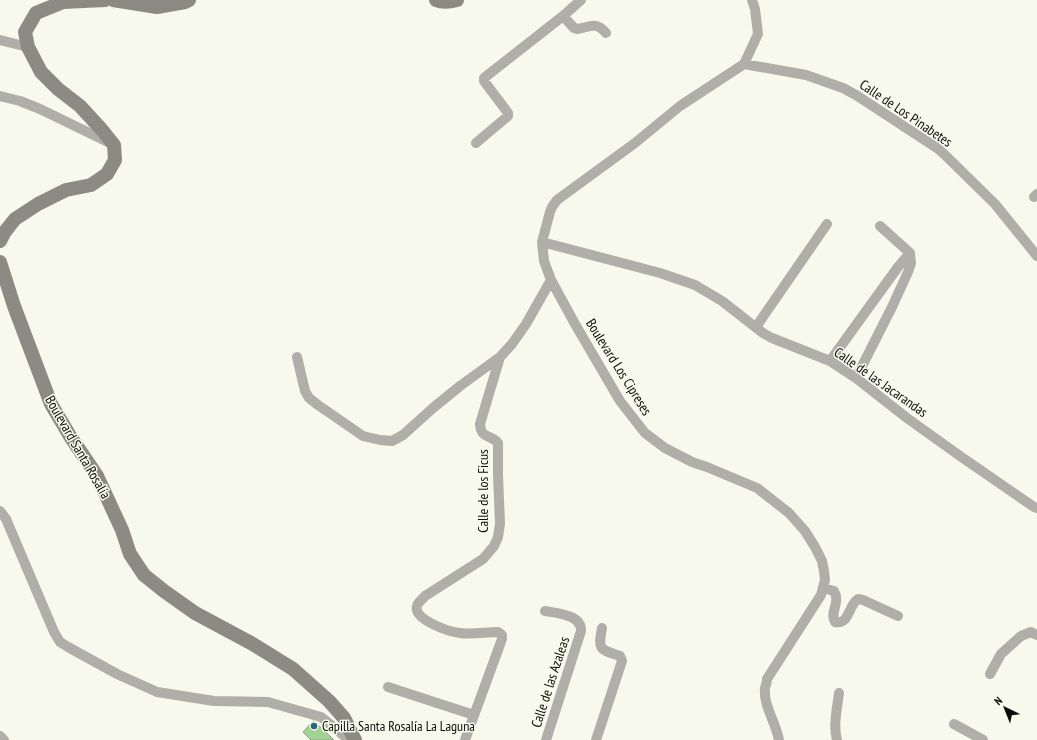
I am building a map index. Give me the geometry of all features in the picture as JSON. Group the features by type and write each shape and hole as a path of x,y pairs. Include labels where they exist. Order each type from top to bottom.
{"street":[{"path":"0,241 4,233 15,219 38,204 66,190 91,185 107,174 115,160 114,145 80,106 58,89 41,72 28,47 26,32 36,13 63,2 105,0"},
{"path":"113,0 157,6 185,2 189,0"},
{"path":"436,0 449,3 457,0"},
{"path":"476,143 508,116 508,113 484,81 484,78 581,0"},
{"path":"744,64 758,34 755,9 752,0"},
{"path":"562,16 574,28 577,29 593,25 602,28 606,33"},
{"path":"0,40 28,47"},
{"name":"Boulevard Los Cipreses","path":"744,64 680,106 635,143 557,200 550,212 542,242 544,261 551,280 618,397 645,433 665,448 692,462 757,488 789,513 816,547 822,561 824,571 823,588 818,602 767,679 765,688 765,696 779,740"},
{"name":"Calle de Los Pinabetes","path":"744,64 806,75 843,88 863,99 944,154 995,204 1037,256"},
{"path":"0,96 20,101 40,109 114,145"},
{"path":"756,328 826,224"},
{"path":"856,378 904,282 911,263 910,253 880,226"},
{"name":"Calle de las Jacarandas","path":"542,242 660,273 695,285 722,301 762,333 830,361 856,378 907,418 960,456 1037,508"},
{"path":"830,361 910,253"},
{"name":"Boulevard Santa Rosalía","path":"0,262 14,306 51,404 70,436 97,476 122,530 130,554 144,575 195,613 251,643 293,669 329,701 339,712 344,718 355,740"},
{"path":"893,275 904,282"},
{"path":"297,357 305,391 309,398 364,436 392,441 403,435 450,395 500,357 512,344 526,324 551,280"},
{"name":"Calle de los Ficus","path":"465,740 502,639 502,635 498,632 461,633 449,631 424,619 417,611 417,606 425,596 483,559 494,546 498,538 500,524 498,443 494,439 484,436 480,431 480,424 500,357"},
{"path":"0,510 6,520 54,632 60,642 117,674 157,692 214,701 268,702 321,717 348,740"},
{"path":"823,588 834,591 836,594 837,598 833,616 835,622 840,623 845,620 854,601 858,599 898,616"},
{"name":"Calle de las Azaleas","path":"545,611 562,614 575,619 581,626 581,631 546,740"},
{"path":"596,740 622,661 620,656 607,652 600,647 602,628"},
{"path":"990,674 1001,654 1021,636 1031,632 1037,635"},
{"path":"388,687 474,715"},
{"path":"837,740 835,732 839,693"},
{"path":"954,724 983,740"},
{"path":"0,736 4,740"}],"building":[{"name":"Capilla Santa Rosalía La Laguna","path":"313,721 334,740 311,740 303,732"}],"place":[{"name":"Capilla Santa Rosalía La Laguna","path":"314,726"}]}
